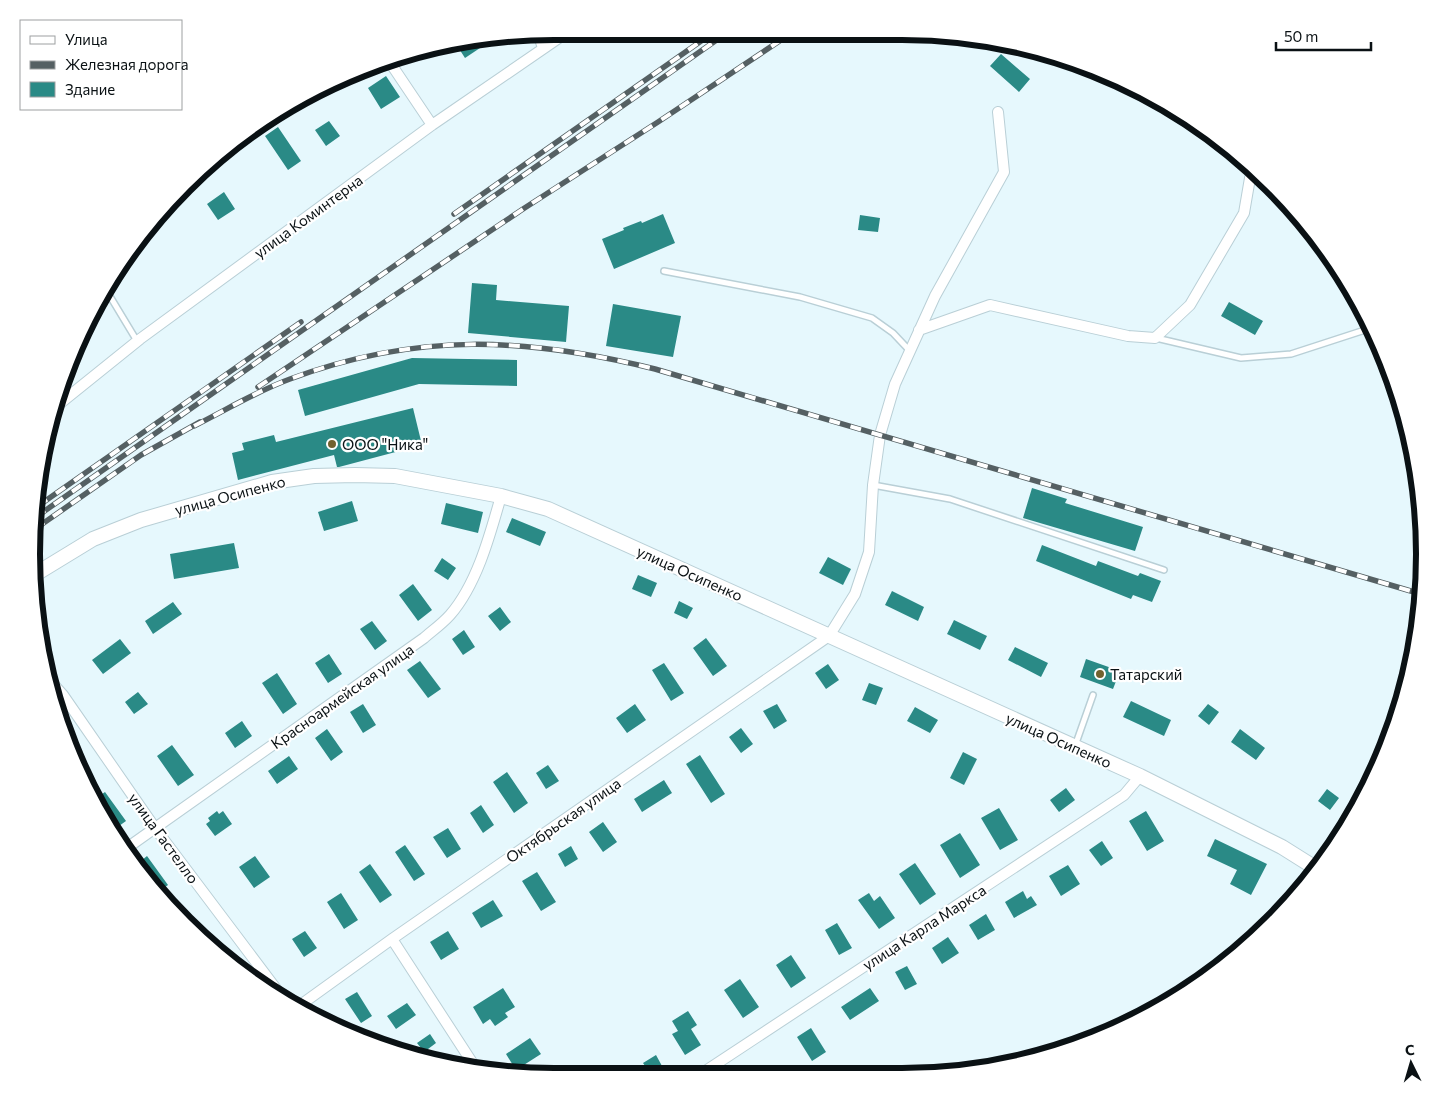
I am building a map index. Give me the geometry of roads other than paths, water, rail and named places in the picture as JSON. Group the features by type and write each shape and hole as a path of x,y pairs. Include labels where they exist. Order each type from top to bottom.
{"street":[{"path":"540,40 543,48"},
{"name":"улица Коминтерна","path":"64,400 137,341 432,125 555,40"},
{"path":"392,66 432,125"},
{"path":"829,636 855,594 869,552 872,485 880,435 896,384 935,296 1004,172 998,112"},
{"path":"919,330 990,305 1128,336 1155,338 1190,306 1244,213 1250,176"},
{"name":"улица Осипенко","path":"41,571 93,539 141,520 272,482 314,476 355,474 395,476 501,496 548,508 1140,776 1282,847 1311,865"},
{"name":"Красноармейская улица","path":"131,845 424,638 449,617 463,598 489,540 501,496"},
{"name":"Октябрьская улица","path":"304,1003 392,939 829,636"},
{"name":"улица Гастелло","path":"59,690 155,828 272,984"},
{"name":"улица Карла Маркса","path":"710,1068 1124,795 1140,776"},
{"path":"392,939 471,1061"}],"lane":[{"path":"664,270 800,297 872,318 892,333 910,352"},
{"path":"110,296 137,341"},
{"path":"1155,338 1240,358 1291,354 1364,330"},
{"path":"872,485 950,499 1164,570"},
{"path":"1075,747 1093,695"}],"railway":[{"path":"454,214 703,40"},
{"path":"42,513 717,40"},
{"path":"258,387 523,209 781,40"},
{"path":"43,503 301,322"},
{"path":"194,426 290,379 337,364 382,353 471,344 561,350 655,369 1415,592"},
{"path":"41,525 141,455 200,422"}],"place":[{"name":"ООО \"Ника\"","path":"332,444"},
{"name":"Татарский","path":"1100,674"}]}
